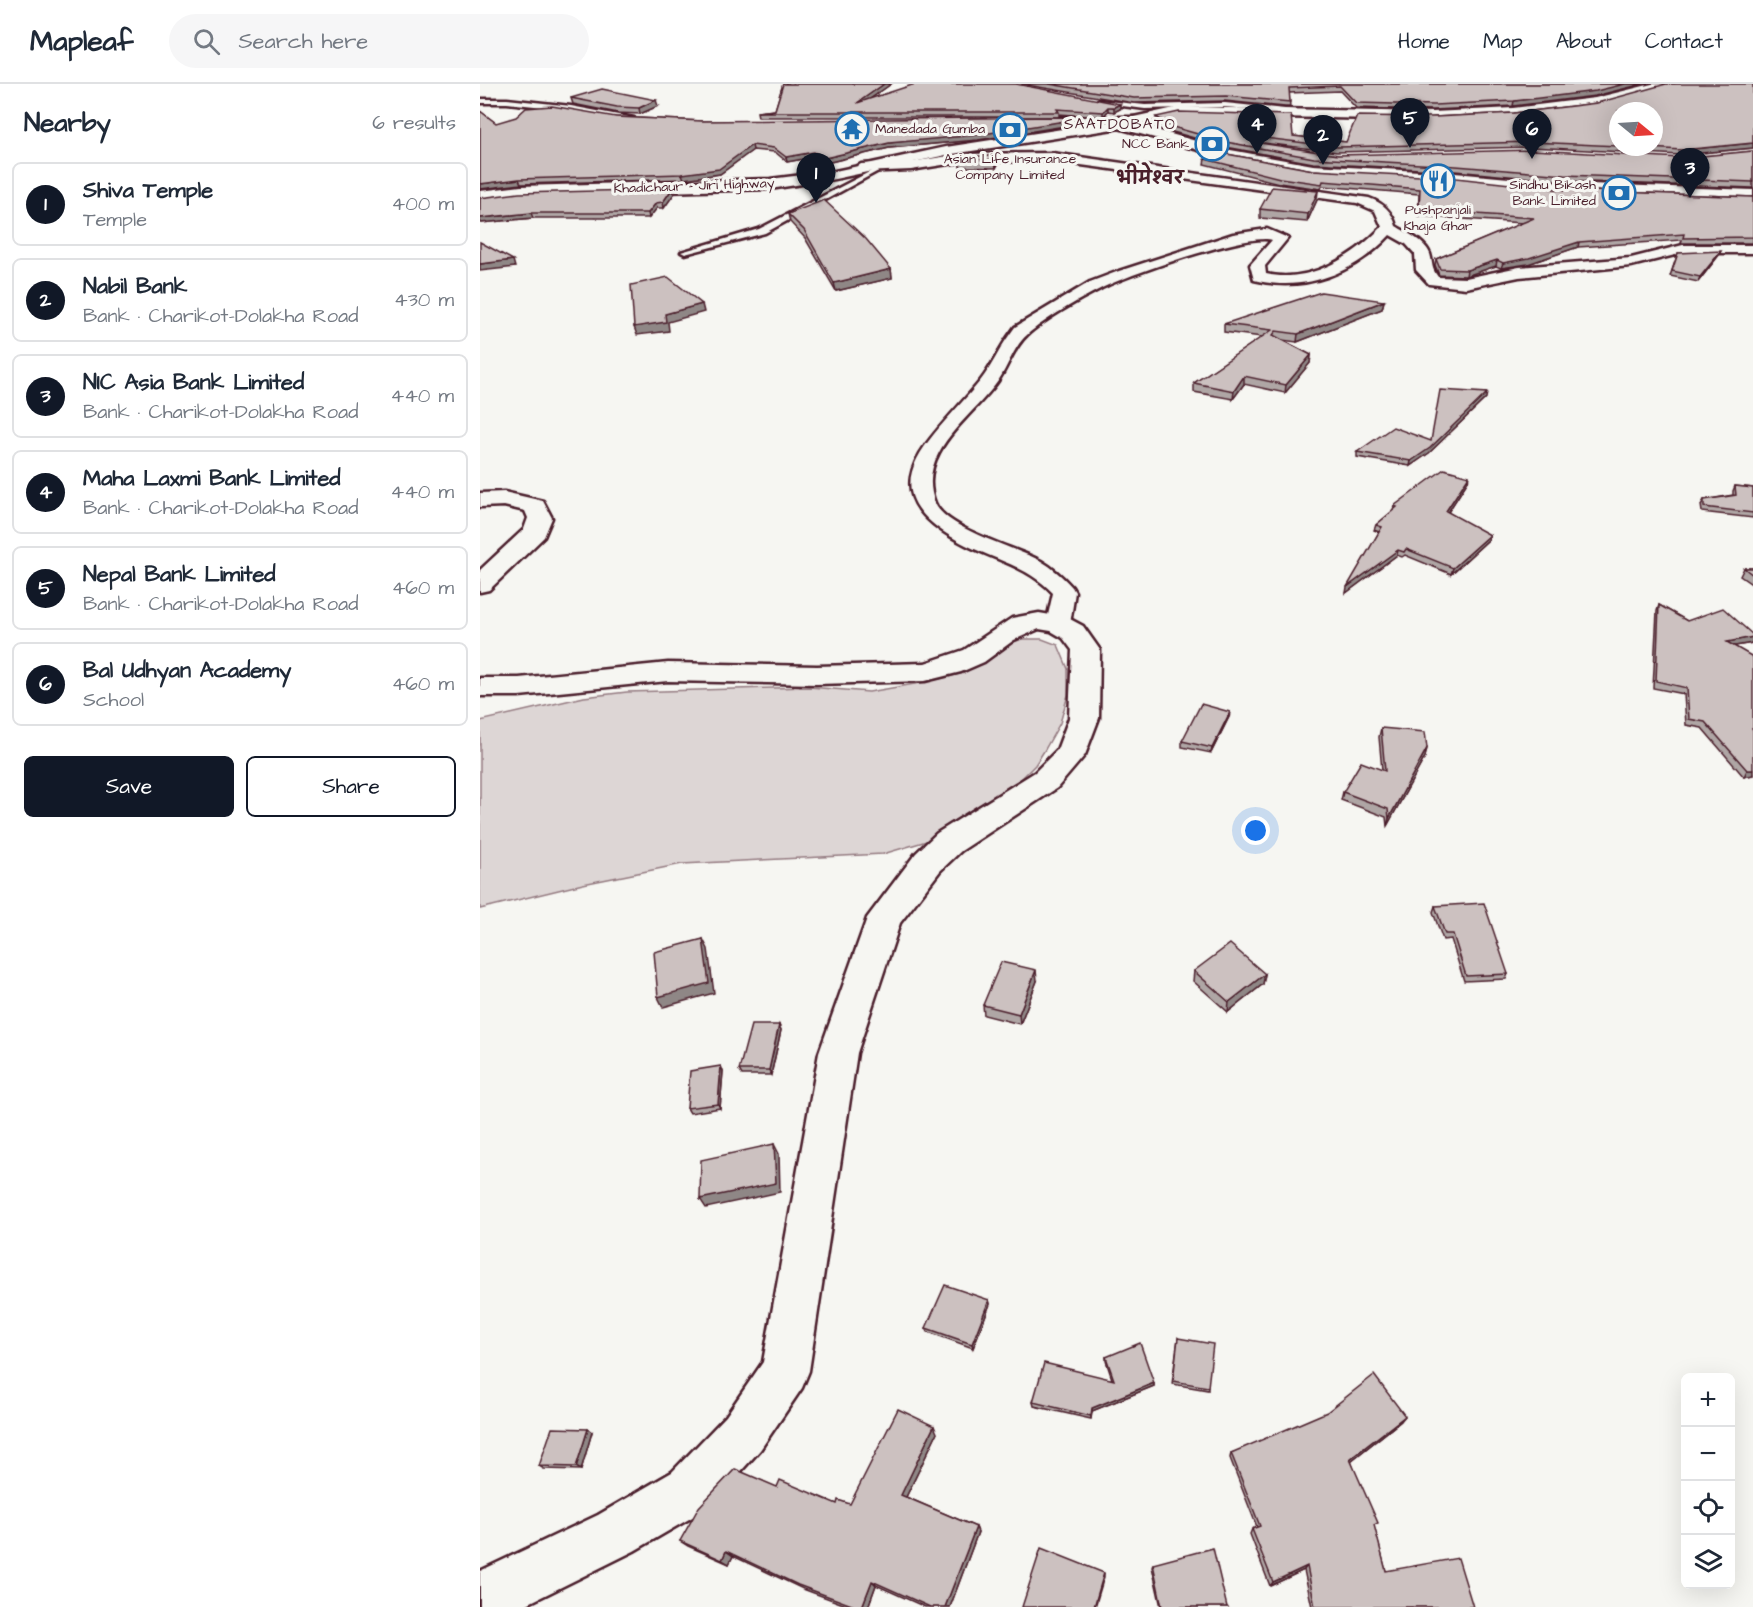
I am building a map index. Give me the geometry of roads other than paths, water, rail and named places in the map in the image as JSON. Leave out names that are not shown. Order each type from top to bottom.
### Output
[{"type":"main road","name":"Khadichaur - Jiri Highway","points":[[480,196],[521,191],[759,185],[946,151],[1120,124],[1157,114],[1201,109],[1433,116],[1513,112],[1595,102],[1667,84]]},
{"type":"main road","points":[[1120,124],[1251,159],[1314,170],[1455,177],[1563,188],[1753,195]]},
{"type":"main road","points":[[480,500],[520,501],[535,506],[540,518],[535,532],[480,584]]},
{"type":"main road","points":[[480,687],[519,687],[668,672],[817,675],[925,672],[951,666],[974,656],[1004,633],[1022,624],[1039,621],[1058,624],[1073,632],[1086,650],[1084,718],[1070,755],[1046,780],[949,842],[928,862],[884,918],[837,1053],[808,1245],[785,1371],[743,1433],[690,1490],[616,1533],[480,1599]]},
{"type":"street","points":[[861,168],[879,169],[962,158],[1052,157],[1097,161],[1187,177],[1358,199],[1375,204],[1384,211],[1389,228],[1411,241],[1422,253],[1424,270],[1434,280],[1466,283],[1520,272],[1631,262],[1683,249],[1753,249]]},
{"type":"street","points":[[1058,624],[1064,592],[1049,574],[1024,560],[979,544],[929,512],[921,492],[927,456],[988,382],[1002,362],[1011,341],[1021,331],[1095,285],[1233,238],[1267,233],[1281,238],[1267,257],[1257,265],[1259,277],[1271,282],[1307,278],[1347,262],[1372,247],[1389,228]]},
{"type":"lane","points":[[1089,99],[1134,107],[1225,105],[1320,113]]},
{"type":"lane","points":[[480,101],[539,104],[636,118]]},
{"type":"lane","points":[[1039,119],[1141,119]]},
{"type":"lane","points":[[685,252],[762,231],[879,169]]},
{"type":"place","name":"Manedada Gumba","points":[[852,129]]},
{"type":"place","name":"Asian Life Insurance Company Limited","points":[[1010,130]]},
{"type":"place","name":"NCC Bank","points":[[1212,144]]},
{"type":"place","name":"Nepal Bank Limited","points":[[1410,148]]},
{"type":"place","name":"Maha Laxmi Bank Limited","points":[[1257,154]]},
{"type":"place","name":"Bal Udhyan Academy","points":[[1532,159]]},
{"type":"place","name":"Nabil Bank","points":[[1323,165]]},
{"type":"place","name":"Pushpanjali Khaja Ghar","points":[[1438,181]]},
{"type":"place","name":"Sindhu Bikash Bank Limited","points":[[1619,193]]},
{"type":"place","name":"NIC Asia Bank Limited","points":[[1690,198]]},
{"type":"place","name":"Shiva Temple","points":[[816,203]]},
{"type":"district","name":"SAATDOBATO","points":[[1120,124]]},
{"type":"district","name":"भीमेश्वर","points":[[1150,178]]}]
